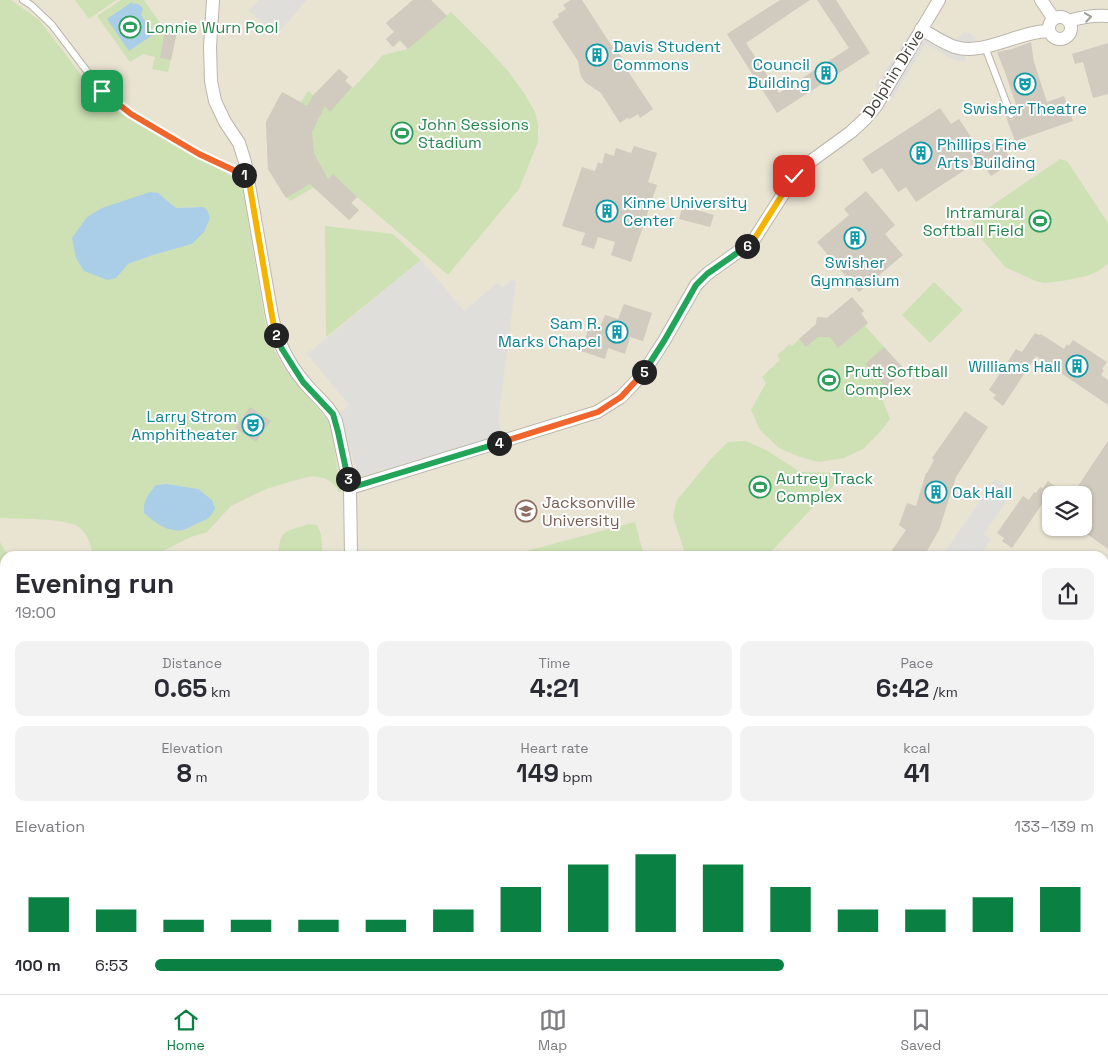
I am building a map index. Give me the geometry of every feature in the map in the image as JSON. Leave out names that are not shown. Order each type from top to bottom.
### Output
[{"type":"street","points":[[213,0],[210,47],[211,81],[215,101],[225,122],[239,143],[245,162],[277,337],[282,349],[303,382],[333,414],[350,488],[351,551]]},
{"type":"street","name":"Dolphin Drive","points":[[350,488],[598,412],[621,397],[642,374],[664,341],[696,285],[707,274],[753,241],[794,176],[807,164],[851,132],[876,106],[939,0]]},
{"type":"street","points":[[1041,0],[1054,18]]},
{"type":"street","points":[[1069,21],[1083,17],[1108,16]]},
{"type":"street","points":[[921,29],[956,47],[972,48],[1035,32],[1049,32],[1057,39],[1064,38],[1071,31],[1069,21],[1064,17],[1054,18],[1049,24],[1049,32]]},
{"type":"lane","points":[[23,0],[52,25],[102,91],[131,114],[199,154],[248,176]]},
{"type":"lane","points":[[985,46],[1010,115]]},
{"type":"shaded area","name":"Jacksonville University","points":[[0,0],[1108,0],[1108,551],[0,551]]},
{"type":"shaded area","points":[[259,0],[307,0],[277,34],[249,11]]},
{"type":"shaded area","points":[[919,20],[955,40],[965,32],[977,37],[964,52],[967,62],[952,59],[928,45],[924,46],[893,98],[875,86]]},
{"type":"shaded area","points":[[421,260],[464,311],[497,283],[503,287],[513,280],[516,282],[498,421],[503,435],[359,477],[339,414],[349,405],[307,354]]},
{"type":"shaded area","points":[[995,479],[1014,490],[984,534],[991,539],[983,551],[945,551]]},
{"type":"green space","points":[[0,0],[11,0],[39,20],[86,82],[116,111],[168,142],[241,181],[269,339],[265,340],[265,343],[270,342],[284,368],[328,420],[331,427],[341,492],[338,492],[331,482],[324,478],[312,476],[266,489],[231,506],[207,532],[191,537],[163,551],[91,551],[84,532],[77,526],[71,523],[51,520],[0,518]],"holes":[[[158,193],[176,208],[202,207],[210,218],[204,231],[192,244],[128,264]],[[167,484],[198,489],[194,525],[185,530],[156,485]]]},
{"type":"green space","points":[[75,0],[116,0],[89,19]]},
{"type":"green space","points":[[121,0],[144,0],[165,30],[177,32],[168,72],[152,69],[155,57],[143,54],[130,62],[97,16]]},
{"type":"green space","name":"John Sessions Stadium","points":[[413,0],[431,0],[446,16],[451,12],[488,49],[508,71],[526,96],[535,112],[538,125],[538,142],[519,189],[448,275],[357,197],[351,203],[359,210],[349,220],[313,188],[290,201],[286,198],[268,169],[266,122],[282,92],[301,102],[308,91],[313,95],[339,69],[348,77],[345,81],[353,88],[383,55],[408,49],[400,41],[393,47],[386,39],[394,32],[386,23]]},
{"type":"green space","name":"Intramural Softball Field","points":[[1060,159],[1067,161],[1108,223],[1108,264],[1087,276],[1044,283],[1005,267],[979,236],[972,219]]},
{"type":"green space","points":[[325,226],[393,234],[421,260],[326,337]]},
{"type":"green space","points":[[934,282],[963,310],[930,343],[902,315]]},
{"type":"green space","name":"Prutt Softball Complex","points":[[864,311],[861,314],[868,323],[865,326],[905,370],[880,393],[890,419],[863,449],[844,458],[819,462],[800,457],[779,448],[760,430],[751,410],[766,383],[762,377],[780,360],[777,355],[790,344],[792,346],[816,324],[817,317],[829,318]]},
{"type":"green space","name":"Autrey Track Complex","points":[[746,441],[766,450],[800,472],[845,473],[772,551],[684,551],[673,516],[677,500],[710,460],[728,442]]},
{"type":"green space","points":[[635,522],[643,551],[527,551]]},
{"type":"green space","points":[[308,524],[317,525],[322,540],[322,551],[279,551],[283,535],[290,530]]},
{"type":"green space","points":[[0,542],[5,551],[0,551]]},
{"type":"water","name":"Lonnie Wurn Pool","points":[[132,2],[133,4],[140,5],[143,9],[141,15],[154,34],[129,51],[107,19]]},
{"type":"water","points":[[150,192],[158,193],[176,208],[203,207],[207,210],[210,218],[204,232],[192,244],[128,264],[116,278],[107,280],[84,271],[76,258],[72,238],[87,217],[102,208]]},
{"type":"water","points":[[167,484],[198,489],[212,500],[215,508],[211,515],[204,521],[183,530],[172,530],[157,523],[144,513],[145,501],[156,485]]},
{"type":"building","points":[[413,0],[431,0],[447,16],[408,49],[400,40],[393,47],[386,39],[394,32],[386,23]]},
{"type":"building","name":"Davis Student Commons","points":[[571,0],[582,0],[613,48],[615,47],[627,65],[625,67],[653,109],[640,118],[638,114],[620,123],[601,93],[582,78],[578,61],[552,22],[559,17],[558,14],[566,9],[563,5]]},
{"type":"building","name":"Council Building","points":[[780,0],[810,0],[746,43],[779,93],[849,48],[817,0],[836,0],[870,53],[777,113],[727,34]]},
{"type":"building","points":[[165,30],[177,32],[171,60],[160,58]]},
{"type":"building","name":"Swisher Theatre","points":[[1031,42],[1034,62],[1047,102],[1064,96],[1073,121],[1015,141],[1006,117],[1012,120],[1019,113],[997,52]]},
{"type":"building","points":[[1108,43],[1108,94],[1093,98],[1083,62],[1075,64],[1072,54]]},
{"type":"building","points":[[339,69],[348,77],[345,81],[352,87],[330,112],[325,106],[312,132],[314,153],[328,179],[333,174],[357,197],[351,203],[359,210],[349,220],[310,184],[286,198],[268,169],[266,122],[282,92],[307,106],[313,96]]},
{"type":"building","name":"Phillips Fine Arts Building","points":[[940,108],[951,124],[959,119],[979,149],[990,141],[992,144],[999,140],[1013,162],[991,176],[980,160],[916,202],[906,187],[898,192],[882,168],[872,174],[862,159]]},
{"type":"building","name":"Kinne University Center","points":[[634,146],[657,153],[648,182],[657,185],[631,262],[611,255],[615,242],[598,237],[594,249],[581,245],[585,233],[562,226],[582,167],[595,171],[598,162],[602,164],[605,153],[614,156],[616,148],[631,153]]},
{"type":"building","name":"Swisher Gymnasium","points":[[866,191],[895,225],[885,234],[903,255],[859,292],[817,242],[849,215],[844,209]]},
{"type":"building","points":[[683,206],[714,215],[710,227],[679,219]]},
{"type":"building","points":[[852,297],[864,311],[861,313],[868,323],[838,348],[830,337],[818,337],[806,347],[799,339],[816,324],[817,317],[827,318]]},
{"type":"building","name":"Sam R. Marks Chapel","points":[[624,304],[652,313],[643,341],[630,337],[625,354],[608,348],[605,359],[581,351],[590,324],[600,327],[605,315],[618,319]]},
{"type":"building","name":"Williams Hall","points":[[1035,333],[1041,334],[1064,349],[1073,340],[1107,362],[1102,369],[1104,370],[1101,375],[1108,380],[1108,405],[1036,356],[1003,406],[993,398],[996,395],[989,390],[1016,349],[1022,352]]},
{"type":"building","points":[[884,347],[905,370],[886,387],[865,364]]},
{"type":"building","name":"Larry Strom Amphitheater","points":[[250,407],[271,421],[256,442],[235,428]]},
{"type":"building","name":"Oak Hall","points":[[965,411],[988,427],[956,477],[939,530],[927,551],[891,551],[906,530],[899,525],[907,503],[916,506],[926,473],[934,460],[932,458]]},
{"type":"building","points":[[1108,441],[1108,549],[1090,536],[1092,536],[1092,486],[1078,486]]},
{"type":"building","points":[[1048,481],[1055,486],[1044,486]]},
{"type":"building","points":[[1040,487],[1042,488],[1042,504],[1012,548],[1002,541],[1004,538],[997,533],[1023,496],[1029,500]]},
{"type":"place","name":"Lonnie Wurn Pool","points":[[130,27]]},
{"type":"place","name":"Davis Student Commons","points":[[597,55]]},
{"type":"place","name":"Council Building","points":[[826,73]]},
{"type":"place","name":"Swisher Theatre","points":[[1025,84]]},
{"type":"place","name":"John Sessions Stadium","points":[[402,133]]},
{"type":"place","name":"Phillips Fine Arts Building","points":[[921,153]]},
{"type":"place","name":"Kinne University Center","points":[[607,211]]},
{"type":"place","name":"Intramural Softball Field","points":[[1040,221]]},
{"type":"place","name":"Swisher Gymnasium","points":[[855,238]]},
{"type":"place","name":"Sam R. Marks Chapel","points":[[617,332]]},
{"type":"place","name":"Williams Hall","points":[[1077,366]]},
{"type":"place","name":"Prutt Softball Complex","points":[[829,380]]},
{"type":"place","name":"Larry Strom Amphitheater","points":[[253,425]]},
{"type":"place","name":"Autrey Track Complex","points":[[760,487]]},
{"type":"place","name":"Oak Hall","points":[[936,492]]},
{"type":"place","name":"Jacksonville University","points":[[526,511]]},
{"type":"route","points":[[102,91],[131,114],[199,154],[248,176],[277,337],[282,349],[303,382],[333,414],[350,488],[598,412],[621,397],[642,374],[664,341],[696,285],[707,274],[753,241],[794,176]]}]
